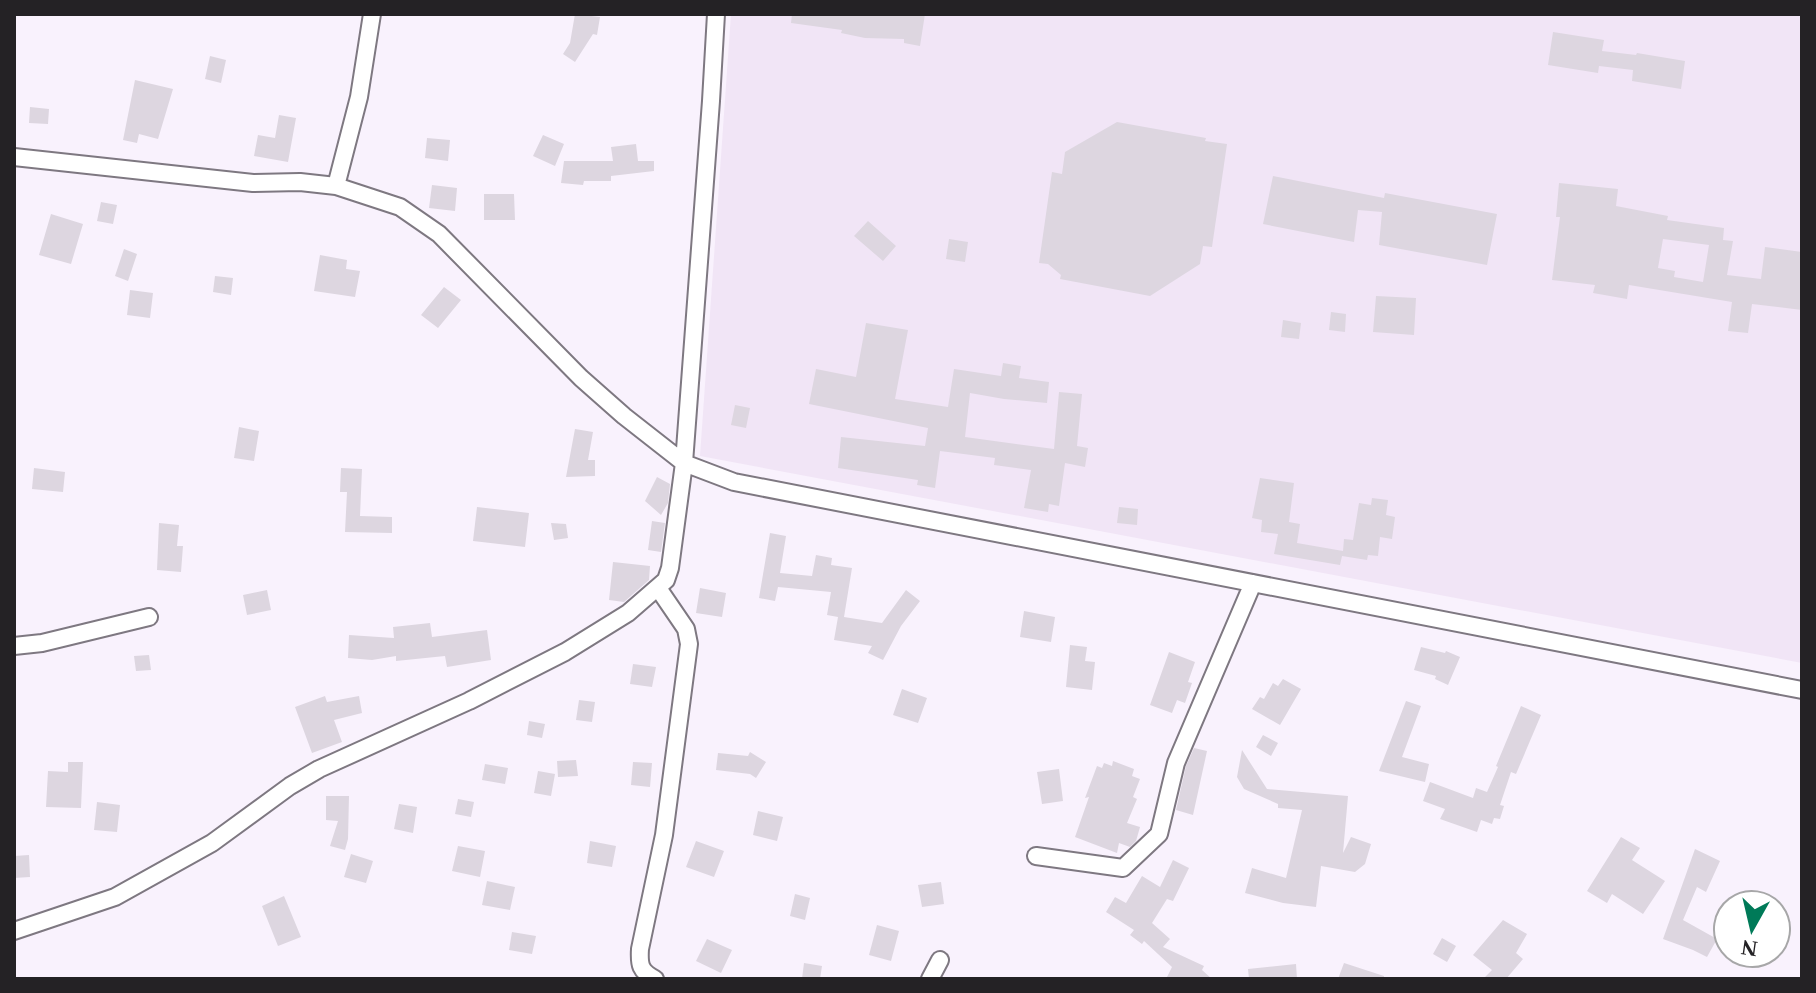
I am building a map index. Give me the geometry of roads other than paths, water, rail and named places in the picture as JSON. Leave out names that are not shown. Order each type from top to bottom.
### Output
[{"type":"street","points":[[336,186],[359,97],[372,14]]},
{"type":"street","points":[[14,931],[115,897],[212,843],[290,786],[319,769],[469,701],[565,652],[628,613],[666,580],[684,463],[716,14]]},
{"type":"street","points":[[14,157],[253,183],[300,182],[336,186],[400,207],[439,234],[581,378],[624,416],[684,463],[734,482],[1802,690]]},
{"type":"street","points":[[1036,856],[1123,868],[1159,834],[1176,763],[1253,583]]},
{"type":"street","points":[[655,979],[641,969],[640,949],[664,835],[689,644],[686,629],[658,588]]},
{"type":"street","points":[[14,646],[42,643],[149,617]]},
{"type":"street","points":[[930,979],[940,960]]}]
